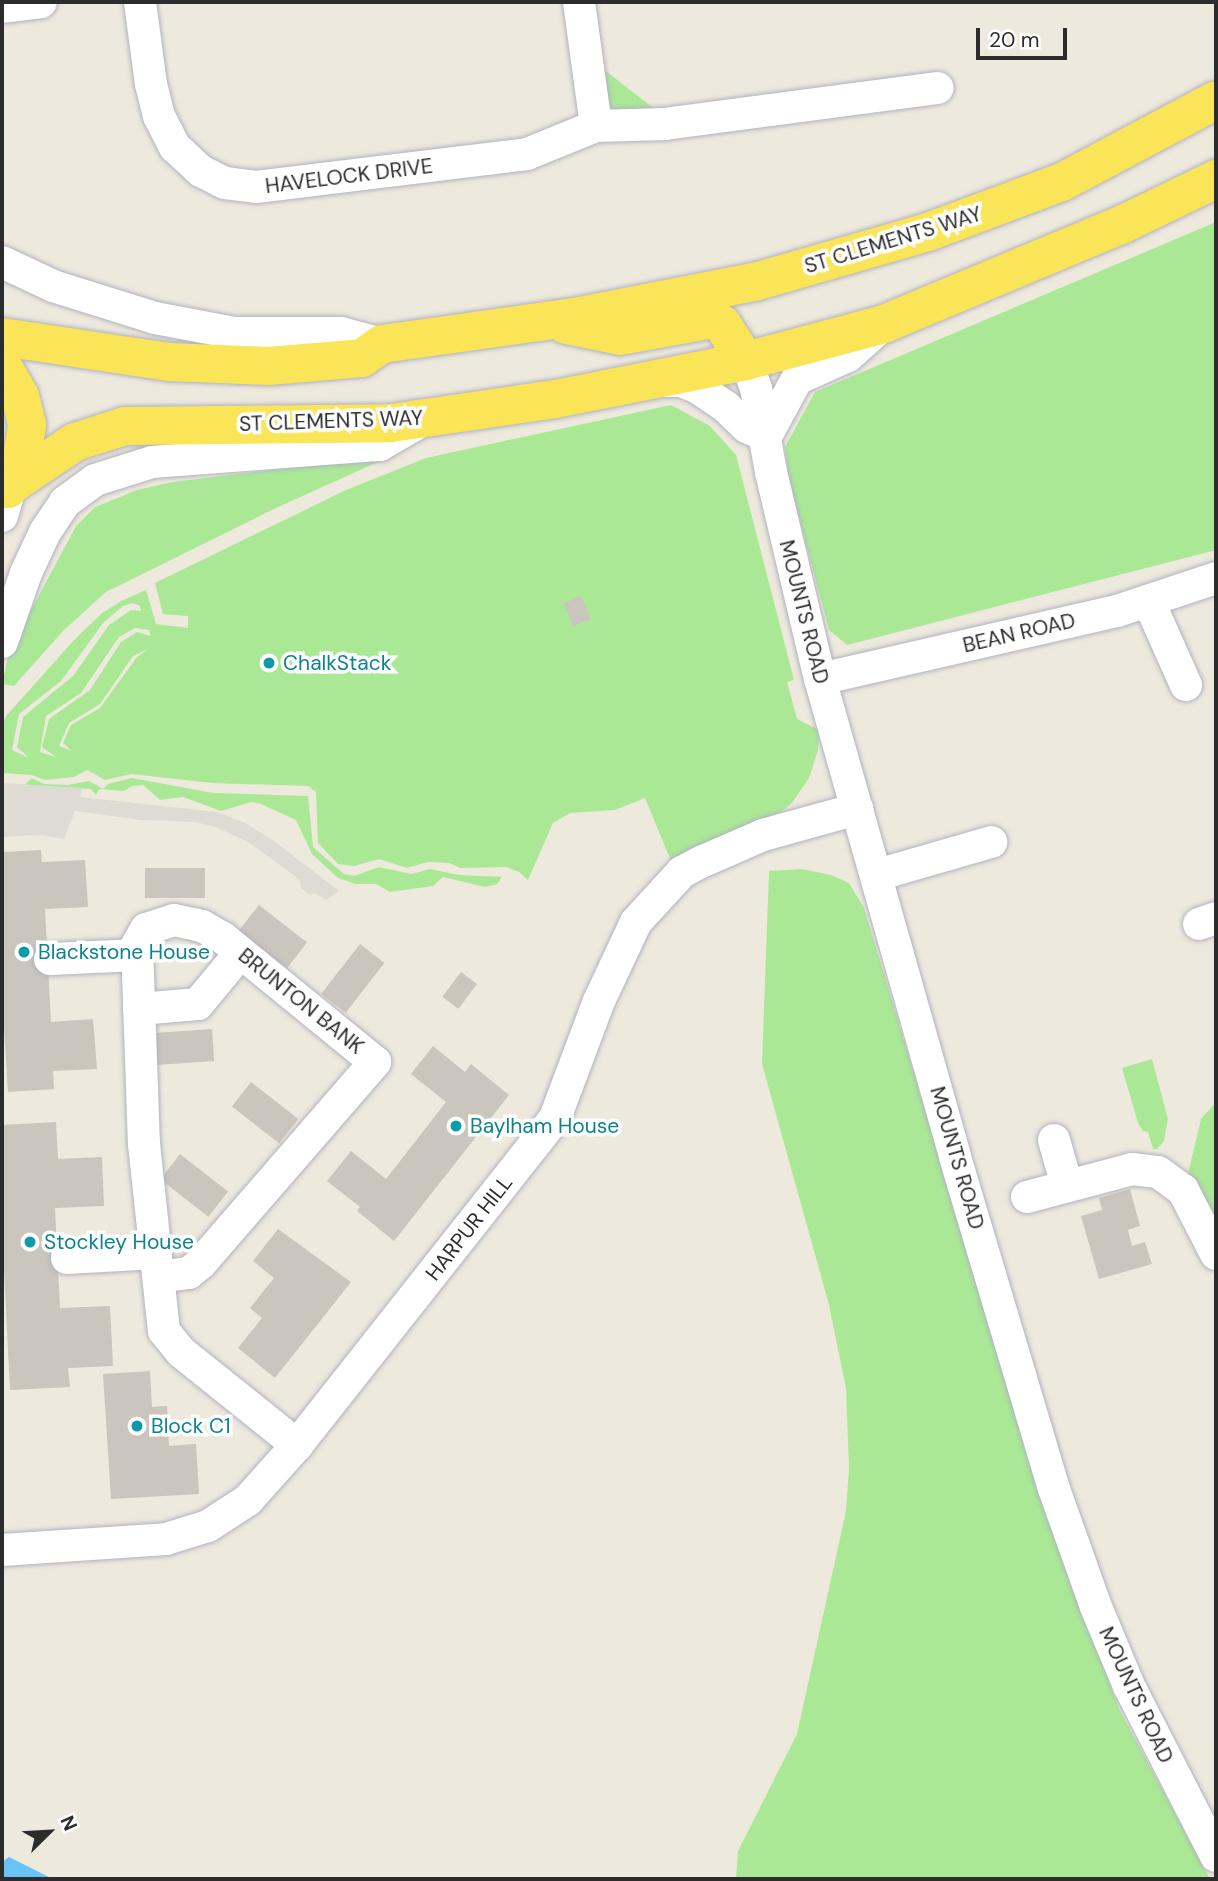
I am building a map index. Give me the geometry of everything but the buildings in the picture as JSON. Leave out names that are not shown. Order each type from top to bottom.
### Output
[{"type":"main road","name":"ST CLEMENTS WAY","points":[[2,337],[122,357],[228,366],[362,358],[382,344],[550,321],[758,281],[928,232],[1062,182],[1216,100]]},
{"type":"main road","name":"ST CLEMENTS WAY","points":[[5,499],[75,443],[125,426],[391,423],[556,399],[746,361],[884,324],[1121,225],[1216,179]]},
{"type":"main road","name":"ST CLEMENTS WAY","points":[[550,321],[620,336],[715,319],[722,324],[746,361]]},
{"type":"main road","points":[[2,365],[20,396],[27,425],[22,457],[5,499]]},
{"type":"street","points":[[2,7],[41,2]]},
{"type":"street","name":"HAVELOCK DRIVE","points":[[140,2],[151,84],[159,116],[175,147],[201,171],[225,183],[256,187],[284,185],[527,154],[596,126]]},
{"type":"street","points":[[579,2],[596,126],[664,124],[938,88]]},
{"type":"street","points":[[2,262],[53,286],[155,318],[257,335],[341,333],[382,344]]},
{"type":"street","points":[[650,380],[689,383],[726,407],[747,427],[766,436],[797,379],[848,356],[884,324]]},
{"type":"street","name":"MOUNTS ROAD","points":[[746,361],[756,388],[771,472],[820,679],[956,1157],[1061,1510],[1096,1608],[1129,1686],[1216,1856]]},
{"type":"street","points":[[2,642],[29,565],[45,532],[65,502],[95,480],[152,462],[380,445],[427,417]]},
{"type":"street","name":"BEAN ROAD","points":[[820,679],[1149,602],[1216,578]]},
{"type":"street","points":[[1149,602],[1186,685]]},
{"type":"street","name":"HARPUR HILL","points":[[2,1549],[162,1539],[191,1532],[224,1517],[248,1500],[297,1445],[555,1118],[598,1001],[636,922],[682,872],[701,862],[763,835],[857,808]]},
{"type":"street","points":[[877,874],[991,842]]},
{"type":"street","name":"BRUNTON BANK","points":[[158,1265],[185,1274],[196,1268],[375,1062],[241,952],[202,926],[174,920],[157,923],[142,932],[137,955],[144,1144],[164,1331],[171,1343],[297,1445]]},
{"type":"street","points":[[139,1009],[198,1004],[241,952]]},
{"type":"street","points":[[50,959],[137,955]]},
{"type":"street","points":[[1054,1140],[1067,1186]]},
{"type":"street","points":[[1027,1196],[1132,1169],[1150,1170],[1166,1175],[1183,1190],[1216,1255]]},
{"type":"street","points":[[67,1258],[158,1265]]},
{"type":"green space","points":[[598,66],[661,114],[613,109],[607,103]]},
{"type":"green space","points":[[1216,222],[1216,550],[847,645],[829,630],[789,480],[785,447],[815,392]]},
{"type":"green space","points":[[671,405],[710,426],[736,455],[794,680],[787,682],[797,719],[819,730],[818,750],[809,778],[792,803],[782,811],[671,861],[645,798],[615,810],[570,813],[553,823],[528,880],[519,872],[506,867],[461,868],[449,863],[428,862],[407,868],[379,859],[354,866],[338,864],[318,843],[316,792],[308,786],[212,783],[131,774],[105,780],[87,770],[74,777],[44,780],[32,775],[2,773],[2,724],[7,715],[101,614],[146,590],[156,624],[188,628],[188,616],[163,614],[155,583],[346,490],[426,458]],"holes":[[[132,603],[140,606],[141,611],[131,610],[109,625],[73,676],[23,717],[17,747],[29,758],[12,750],[19,714],[61,681],[103,623],[123,606]],[[135,628],[149,630],[151,636],[137,632],[121,642],[90,690],[49,719],[42,747],[56,757],[40,752],[46,716],[81,693],[119,637]],[[148,649],[137,657],[100,708],[71,725],[63,743],[72,751],[59,746],[69,723],[100,704],[133,656]]]},
{"type":"green space","points":[[391,456],[276,508],[106,592],[63,631],[14,686],[2,684],[8,657],[22,627],[76,526],[95,507],[137,490],[172,482]]},
{"type":"green space","points":[[32,778],[44,784],[68,785],[89,781],[103,789],[108,784],[132,778],[213,793],[308,796],[313,847],[344,874],[354,876],[379,867],[411,874],[430,869],[459,875],[502,877],[497,884],[485,887],[443,877],[433,886],[390,892],[376,884],[356,884],[338,878],[312,854],[296,820],[261,804],[251,802],[221,811],[183,797],[160,800],[143,785],[132,786],[124,791],[99,789],[96,795],[91,789],[24,785]]},
{"type":"green space","points":[[802,869],[831,875],[849,883],[864,908],[1052,1530],[1119,1709],[1210,1879],[736,1879],[738,1851],[797,1734],[846,1511],[849,1468],[846,1388],[828,1301],[762,1064],[769,871]]},
{"type":"green space","points":[[1152,1059],[1168,1119],[1164,1141],[1157,1149],[1153,1149],[1148,1132],[1143,1131],[1138,1123],[1122,1068]]},
{"type":"green space","points":[[1216,1102],[1216,1223],[1188,1174],[1201,1119]]},
{"type":"shaded area","points":[[2,783],[82,788],[80,797],[217,812],[245,823],[274,841],[339,891],[326,900],[315,893],[310,895],[301,888],[300,880],[250,843],[216,827],[195,822],[141,820],[75,811],[64,839],[39,835],[2,837]]},
{"type":"water","points":[[9,1857],[53,1879],[2,1879],[2,1862]]},
{"type":"place","name":"ChalkStack","points":[[269,663]]},
{"type":"place","name":"Blackstone House","points":[[24,952]]},
{"type":"place","name":"Baylham House","points":[[456,1126]]},
{"type":"place","name":"Stockley House","points":[[30,1242]]},
{"type":"place","name":"Block C1","points":[[137,1426]]}]
